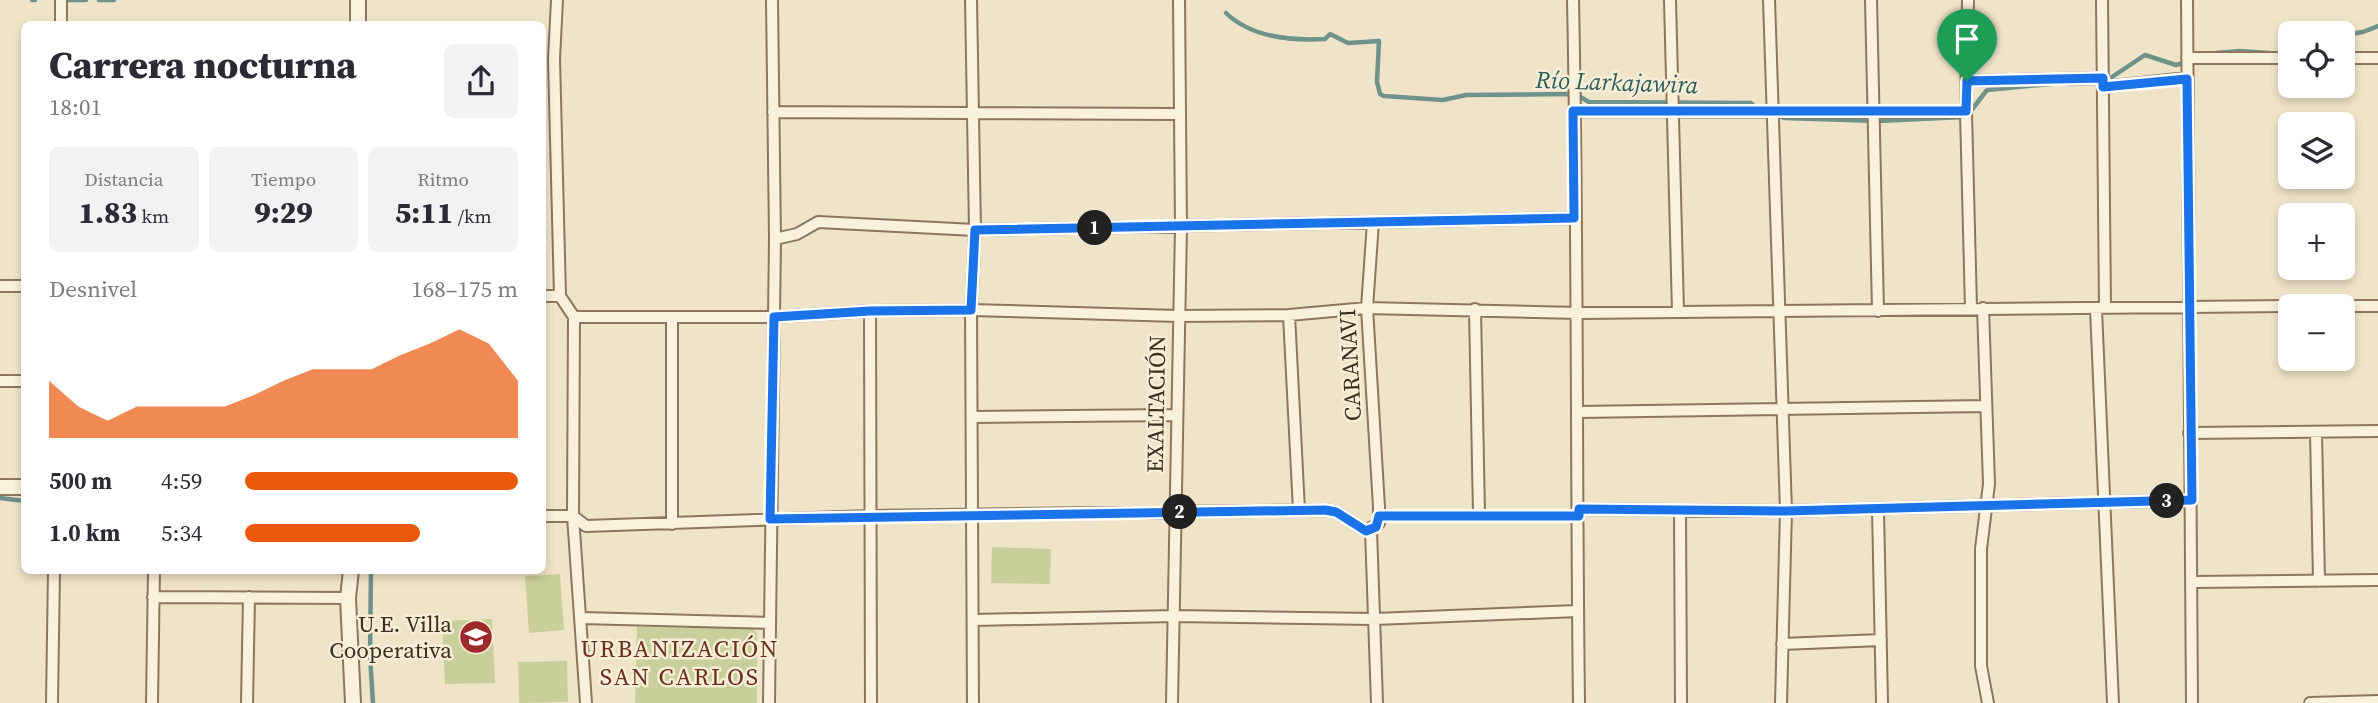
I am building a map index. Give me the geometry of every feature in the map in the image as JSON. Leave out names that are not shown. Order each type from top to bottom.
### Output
[{"type":"street","points":[[61,0],[61,21]]},
{"type":"street","points":[[358,0],[358,21]]},
{"type":"street","points":[[557,0],[548,60],[556,155],[560,296],[574,317],[573,516],[586,703]]},
{"type":"street","points":[[769,703],[775,239],[772,0]]},
{"type":"street","points":[[971,0],[975,230],[971,310],[973,703]]},
{"type":"street","name":"EXALTACIÓN","points":[[1172,703],[1175,415],[1181,227],[1178,0]]},
{"type":"street","points":[[1573,0],[1574,218],[1579,313],[1580,703]]},
{"type":"street","points":[[1670,0],[1678,312]]},
{"type":"street","points":[[1769,0],[1786,511],[1781,703]]},
{"type":"street","points":[[1871,0],[1878,311]]},
{"type":"street","points":[[1968,0],[1966,111],[1971,308]]},
{"type":"street","points":[[2102,0],[2101,309],[2113,703]]},
{"type":"street","points":[[2187,0],[2189,433],[2194,582],[2192,703]]},
{"type":"street","points":[[2187,58],[2278,58]]},
{"type":"street","points":[[2355,58],[2378,58]]},
{"type":"street","points":[[1967,81],[2103,83],[2187,79]]},
{"type":"street","points":[[1573,111],[1966,111]]},
{"type":"street","points":[[773,112],[1179,114]]},
{"type":"street","points":[[546,155],[556,155]]},
{"type":"street","points":[[775,239],[797,233],[818,222],[975,230],[1574,218]]},
{"type":"street","name":"CARANAVI","points":[[1373,222],[1367,308],[1379,511]]},
{"type":"street","points":[[0,286],[21,286]]},
{"type":"street","points":[[546,296],[560,296]]},
{"type":"street","points":[[574,317],[672,319],[971,310],[1178,316],[1289,315],[1367,308],[1579,313],[2278,306]]},
{"type":"street","points":[[2355,306],[2378,306]]},
{"type":"street","points":[[1983,308],[1987,506],[1981,549],[1981,679],[1988,703]]},
{"type":"street","points":[[1475,309],[1479,514]]},
{"type":"street","points":[[870,311],[871,703]]},
{"type":"street","points":[[1289,315],[1299,510]]},
{"type":"street","points":[[671,524],[672,319]]},
{"type":"street","points":[[0,380],[21,381]]},
{"type":"street","points":[[1579,412],[1986,406]]},
{"type":"street","points":[[973,417],[1175,415]]},
{"type":"street","points":[[2189,433],[2378,431]]},
{"type":"street","points":[[2316,432],[2319,581]]},
{"type":"street","points":[[0,487],[21,487]]},
{"type":"street","points":[[1371,530],[1379,523],[1379,511],[1479,514],[1786,511],[2105,505],[2192,500]]},
{"type":"street","points":[[1878,509],[1882,703]]},
{"type":"street","points":[[546,516],[573,516],[586,526],[869,516],[1299,510],[1336,512],[1361,528],[1371,530]]},
{"type":"street","points":[[1680,510],[1681,703]]},
{"type":"street","points":[[1371,530],[1377,703]]},
{"type":"street","points":[[52,703],[54,574]]},
{"type":"street","points":[[152,703],[154,574]]},
{"type":"street","points":[[351,574],[348,598],[353,703]]},
{"type":"street","points":[[2194,582],[2378,580]]},
{"type":"street","points":[[153,597],[348,598]]},
{"type":"street","points":[[247,703],[249,597]]},
{"type":"street","points":[[973,620],[1175,616],[1375,619],[1578,611]]},
{"type":"street","points":[[581,618],[769,623]]},
{"type":"street","points":[[1782,643],[1881,640]]},
{"type":"street","points":[[2310,703],[2378,701]]},
{"type":"green space","points":[[992,547],[1051,549],[1050,584],[991,583]]},
{"type":"green space","points":[[560,574],[564,630],[529,633],[525,576]]},
{"type":"green space","points":[[492,619],[495,683],[445,684],[442,621]]},
{"type":"green space","points":[[637,627],[753,628],[757,633],[757,703],[635,703]]},
{"type":"green space","points":[[567,661],[568,702],[519,703],[518,662]]},
{"type":"waterway","name":"Río Larkajawira","points":[[63,0],[86,0]]},
{"type":"waterway","name":"Río Larkajawira","points":[[99,0],[114,0]]},
{"type":"waterway","name":"Río Larkajawira","points":[[1226,13],[1248,28],[1272,36],[1325,39],[1330,34],[1348,43],[1379,41],[1377,82],[1380,94],[1384,96],[1443,100],[1466,95],[1575,94],[1589,102],[1751,103],[1757,109]]},
{"type":"waterway","name":"Río Larkajawira","points":[[2355,33],[2378,26]]},
{"type":"waterway","name":"Río Larkajawira","points":[[2205,54],[2240,51],[2269,53]]},
{"type":"waterway","name":"Río Larkajawira","points":[[2112,77],[2145,55],[2176,65],[2187,62]]},
{"type":"waterway","name":"Río Larkajawira","points":[[2070,84],[2093,83]]},
{"type":"waterway","name":"Río Larkajawira","points":[[1970,112],[1987,90],[2051,84]]},
{"type":"waterway","name":"Río Larkajawira","points":[[1778,115],[1784,118],[1878,121],[1964,117]]},
{"type":"waterway","points":[[0,498],[21,501]]},
{"type":"waterway","points":[[371,574],[370,656],[373,703]]},
{"type":"place","name":"U.E. Villa Cooperativa","points":[[476,637]]},
{"type":"district","name":"URBANIZACIÓN SAN CARLOS","points":[[680,662]]},
{"type":"route","points":[[2103,78],[2103,87],[2187,79],[2189,433],[2192,500],[2105,505],[1786,511],[1579,509],[1579,516],[1379,516],[1376,527],[1366,531],[1336,512],[1325,510],[770,519],[774,317],[870,311],[971,310],[975,230],[1574,218],[1573,111],[1966,111],[1967,81],[2103,78]]}]
